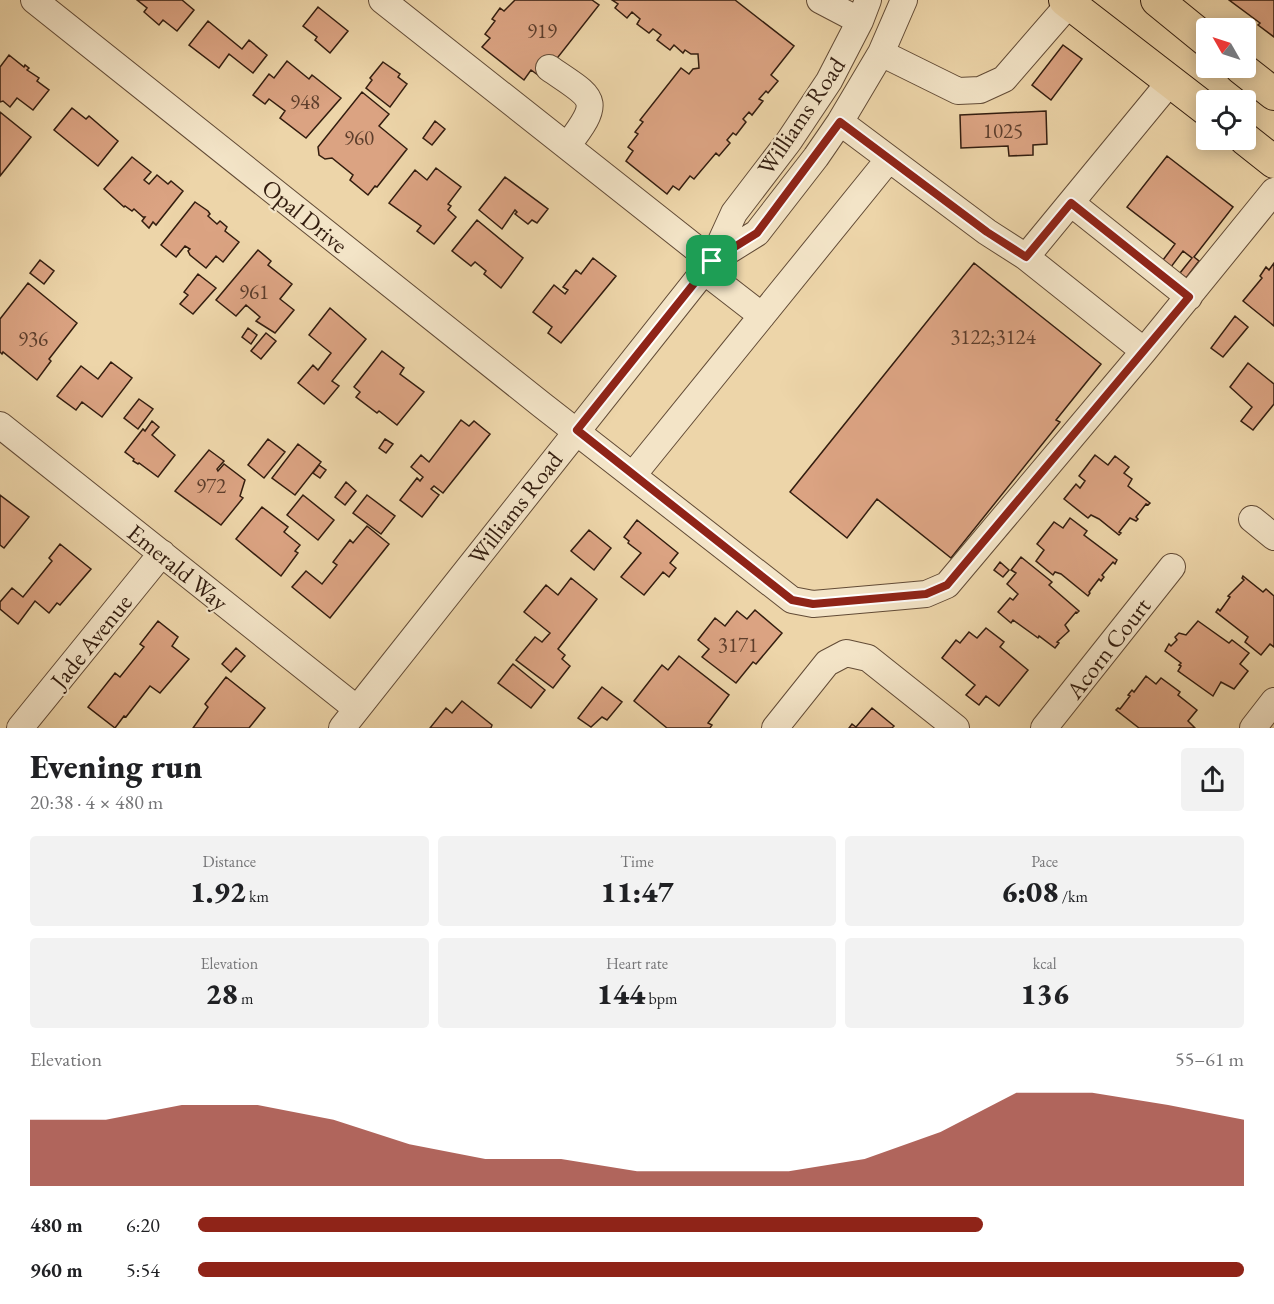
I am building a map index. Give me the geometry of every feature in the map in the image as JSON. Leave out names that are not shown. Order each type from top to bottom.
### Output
[{"type":"main road","points":[[1156,0],[1196,32]]},
{"type":"main road","points":[[1067,2],[1196,102]]},
{"type":"main road","points":[[1253,78],[1274,94]]},
{"type":"main road","points":[[1256,148],[1274,162]]},
{"type":"street","name":"Opal Drive","points":[[34,0],[521,389],[577,430],[792,600],[813,604],[926,594],[947,585],[1189,297],[1274,191]]},
{"type":"street","points":[[382,0],[567,146],[708,266],[762,316]]},
{"type":"street","points":[[820,0],[864,10]]},
{"type":"street","name":"Williams Road","points":[[708,266],[757,233],[840,122],[881,53],[904,0]]},
{"type":"street","points":[[881,53],[958,91],[980,90],[1004,79],[1067,2]]},
{"type":"street","name":"Williams Road","points":[[349,719],[708,266],[734,213],[789,141],[830,81],[864,10]]},
{"type":"street","points":[[549,68],[583,91],[590,100],[586,119],[567,146]]},
{"type":"street","points":[[1026,257],[1170,82]]},
{"type":"street","points":[[840,122],[987,232],[1026,257],[1144,351]]},
{"type":"street","points":[[633,475],[889,159]]},
{"type":"street","points":[[1071,203],[1189,297]]},
{"type":"street","name":"Emerald Way","points":[[0,425],[162,553],[349,719]]},
{"type":"street","points":[[1252,519],[1274,537]]},
{"type":"street","name":"Jade Avenue","points":[[20,728],[162,553]]},
{"type":"street","name":"Acorn Court","points":[[1044,728],[1172,567]]},
{"type":"street","points":[[775,728],[827,663],[846,653],[868,658],[956,728]]},
{"type":"street","points":[[1253,728],[1274,701]]},
{"type":"building","points":[[137,0],[182,0],[194,10],[177,31],[163,20],[159,25],[144,12],[147,8]]},
{"type":"building","points":[[515,0],[592,0],[599,5],[551,66],[547,63],[538,75],[531,70],[524,80],[482,47],[490,38],[485,34],[495,21],[492,19],[500,8],[504,11]]},
{"type":"building","points":[[612,0],[735,0],[794,46],[771,75],[778,81],[768,93],[766,91],[759,99],[763,101],[752,115],[749,112],[743,119],[746,122],[736,135],[733,133],[727,140],[730,143],[719,156],[716,153],[694,179],[690,176],[679,190],[673,186],[667,194],[626,161],[633,151],[628,147],[638,134],[635,132],[643,122],[640,120],[681,68],[689,74],[693,69],[699,68],[698,54],[691,54],[685,50],[683,53],[674,45],[670,50],[657,40],[661,35],[653,29],[649,33],[637,24],[640,19],[632,12],[627,18],[615,8],[618,4]]},
{"type":"building","points":[[1229,0],[1274,0],[1274,37],[1258,25],[1260,23]]},
{"type":"building","points":[[318,7],[348,31],[330,53],[315,40],[317,37],[303,26]]},
{"type":"building","points":[[208,21],[242,49],[249,40],[267,55],[253,73],[229,54],[219,68],[189,45]]},
{"type":"building","points":[[1063,45],[1082,59],[1051,100],[1032,85]]},
{"type":"building","points":[[9,55],[24,67],[25,65],[29,68],[27,70],[39,78],[37,81],[49,90],[33,110],[17,98],[10,107],[3,101],[0,102],[0,67]]},
{"type":"building","points":[[287,61],[309,79],[312,75],[341,98],[306,138],[280,118],[285,111],[269,99],[265,104],[253,95],[269,74],[274,78]]},
{"type":"building","points":[[383,62],[400,74],[398,77],[407,84],[390,107],[366,88],[372,80],[370,78]]},
{"type":"building","points":[[362,92],[389,114],[379,126],[407,149],[368,195],[350,180],[353,175],[332,158],[325,159],[319,155],[318,147]]},
{"type":"building","points":[[72,108],[86,119],[89,116],[118,141],[98,166],[54,130]]},
{"type":"building","points":[[1046,111],[1047,144],[1033,145],[1033,155],[1009,156],[1008,146],[961,148],[960,115]]},
{"type":"building","points":[[0,112],[31,137],[0,176]]},
{"type":"building","points":[[435,121],[445,129],[432,145],[423,138]]},
{"type":"building","points":[[1167,156],[1233,207],[1194,257],[1199,261],[1186,278],[1180,273],[1192,258],[1183,251],[1171,267],[1163,260],[1175,244],[1127,207]]},
{"type":"building","points":[[132,157],[151,172],[144,180],[149,184],[157,175],[168,184],[171,181],[183,191],[156,225],[153,222],[149,228],[142,221],[145,217],[134,209],[132,211],[124,207],[104,189]]},
{"type":"building","points":[[436,168],[461,187],[448,204],[451,206],[448,210],[456,217],[434,244],[417,231],[421,226],[389,203],[415,170],[427,180]]},
{"type":"building","points":[[505,177],[548,209],[537,223],[532,220],[528,224],[515,214],[517,212],[515,210],[502,229],[479,210]]},
{"type":"building","points":[[195,202],[208,211],[210,214],[208,216],[217,224],[220,221],[227,227],[225,231],[239,242],[223,262],[216,256],[206,268],[190,255],[188,251],[190,249],[185,246],[176,257],[161,245]]},
{"type":"building","points":[[477,220],[523,258],[501,288],[484,274],[486,271],[475,262],[471,266],[452,251]]},
{"type":"building","points":[[258,250],[271,261],[268,265],[292,284],[280,299],[294,310],[275,333],[256,321],[260,317],[246,305],[236,316],[216,300]]},
{"type":"building","points":[[593,258],[616,276],[561,343],[548,333],[552,327],[533,312],[554,285],[565,294],[568,290],[563,287],[576,270],[581,274]]},
{"type":"building","points":[[40,260],[54,271],[44,284],[30,273]]},
{"type":"building","points":[[974,263],[1101,364],[1056,420],[1060,422],[951,558],[877,499],[847,538],[790,492]]},
{"type":"building","points":[[1274,263],[1274,326],[1243,301],[1262,278],[1260,276],[1266,267],[1269,270]]},
{"type":"building","points":[[198,274],[216,288],[193,314],[180,304],[188,295],[184,292]]},
{"type":"building","points":[[28,283],[77,323],[49,359],[51,361],[37,380],[3,352],[2,354],[0,352],[0,319]]},
{"type":"building","points":[[330,308],[366,339],[332,381],[339,386],[324,404],[298,383],[313,365],[318,370],[331,353],[309,335]]},
{"type":"building","points":[[1235,316],[1248,327],[1223,357],[1211,348]]},
{"type":"building","points":[[248,328],[257,335],[251,344],[242,337]]},
{"type":"building","points":[[266,333],[276,341],[261,359],[251,351]]},
{"type":"building","points":[[382,351],[404,368],[400,374],[424,392],[397,425],[356,397],[360,392],[354,387]]},
{"type":"building","points":[[111,362],[132,378],[102,417],[82,402],[76,410],[57,396],[81,366],[98,379]]},
{"type":"building","points":[[1248,363],[1274,384],[1274,404],[1253,430],[1241,421],[1252,407],[1230,387]]},
{"type":"building","points":[[139,399],[153,409],[138,429],[124,418]]},
{"type":"building","points":[[461,420],[469,426],[474,421],[490,434],[443,493],[434,486],[431,489],[439,495],[422,517],[400,500],[417,478],[420,481],[423,477],[411,467],[421,455],[429,462]]},
{"type":"building","points":[[152,421],[159,427],[152,435],[175,455],[158,477],[133,461],[134,459],[125,452]]},
{"type":"building","points":[[268,439],[285,452],[264,478],[248,465]]},
{"type":"building","points":[[385,439],[393,444],[386,453],[379,448]]},
{"type":"building","points":[[298,444],[321,462],[295,495],[272,478]]},
{"type":"building","points":[[209,450],[224,461],[217,469],[218,471],[224,464],[245,480],[240,496],[243,498],[221,525],[175,491]]},
{"type":"building","points":[[1095,455],[1108,465],[1115,456],[1129,467],[1124,473],[1132,479],[1128,486],[1150,503],[1146,504],[1136,517],[1138,519],[1136,521],[1130,518],[1119,535],[1099,519],[1091,515],[1088,518],[1064,499],[1076,484],[1080,488],[1085,481],[1079,476]]},
{"type":"building","points":[[319,465],[326,470],[320,478],[313,473]]},
{"type":"building","points":[[346,482],[356,491],[345,505],[335,497]]},
{"type":"building","points":[[0,495],[29,517],[4,548],[0,545]]},
{"type":"building","points":[[303,495],[334,520],[318,540],[287,515]]},
{"type":"building","points":[[367,495],[395,516],[381,534],[353,513]]},
{"type":"building","points":[[262,507],[288,527],[284,532],[300,545],[295,551],[298,553],[281,576],[236,539]]},
{"type":"building","points":[[1070,518],[1087,531],[1084,535],[1117,560],[1102,575],[1104,577],[1101,581],[1099,579],[1088,596],[1061,574],[1055,572],[1053,575],[1036,561],[1044,550],[1037,544],[1054,522],[1063,528]]},
{"type":"building","points":[[637,520],[678,553],[670,563],[676,568],[669,577],[663,572],[644,595],[621,577],[641,553],[624,537]]},
{"type":"building","points":[[367,526],[389,544],[330,618],[292,587],[306,571],[322,584],[337,565],[333,562],[350,540],[353,543]]},
{"type":"building","points":[[589,530],[611,548],[594,570],[571,551]]},
{"type":"building","points":[[60,544],[91,569],[60,605],[57,603],[49,613],[35,601],[18,624],[0,609],[0,602],[12,588],[23,597],[52,561],[49,558]]},
{"type":"building","points":[[1021,557],[1052,582],[1049,585],[1079,611],[1065,625],[1069,631],[1057,642],[1059,643],[1055,648],[1013,620],[1011,623],[998,612],[1010,598],[1013,600],[1018,594],[1007,584],[1016,573],[1011,570]]},
{"type":"building","points":[[1000,562],[1009,570],[1003,577],[994,570]]},
{"type":"building","points":[[1243,576],[1263,592],[1266,589],[1274,596],[1274,647],[1270,644],[1261,655],[1245,642],[1248,637],[1216,612],[1218,609],[1220,611],[1230,597],[1228,596],[1244,580]]},
{"type":"building","points":[[571,578],[597,599],[558,649],[565,655],[562,659],[570,666],[553,688],[516,660],[535,637],[542,642],[550,633],[524,612],[546,585],[558,595]]},
{"type":"building","points":[[755,610],[782,633],[756,664],[753,662],[736,683],[702,657],[709,649],[698,640],[715,618],[725,626],[737,611],[747,619]]},
{"type":"building","points":[[158,621],[178,637],[172,646],[189,659],[160,693],[150,686],[115,728],[88,707],[115,673],[120,677],[144,647],[140,644]]},
{"type":"building","points":[[1198,621],[1229,643],[1232,640],[1249,653],[1240,664],[1248,671],[1234,689],[1221,682],[1213,696],[1178,671],[1181,663],[1165,651],[1169,644],[1171,646],[1177,640],[1175,637],[1179,633],[1186,635]]},
{"type":"building","points":[[986,628],[1004,642],[1000,647],[1028,670],[999,706],[986,696],[979,705],[966,695],[975,685],[942,658],[956,640],[960,643],[969,632],[977,638]]},
{"type":"building","points":[[236,648],[245,656],[231,672],[222,664]]},
{"type":"building","points":[[679,656],[729,695],[708,723],[712,725],[710,728],[667,728],[634,701],[662,665],[668,670]]},
{"type":"building","points":[[513,664],[545,690],[531,708],[498,683]]},
{"type":"building","points":[[1146,676],[1156,684],[1161,678],[1180,692],[1178,695],[1197,710],[1188,721],[1195,728],[1139,728],[1116,710],[1120,709],[1130,696],[1128,695],[1132,690],[1134,692]]},
{"type":"building","points":[[226,677],[265,708],[249,728],[193,728],[208,707],[205,704]]},
{"type":"building","points":[[602,687],[622,702],[607,720],[602,717],[591,727],[578,718]]},
{"type":"building","points":[[462,701],[492,725],[491,728],[430,728],[446,708],[452,713]]},
{"type":"building","points":[[872,708],[894,726],[892,728],[849,728],[852,724],[856,727]]},
{"type":"route","points":[[840,122],[987,232],[1026,257],[1071,203],[1189,297],[947,585],[926,594],[813,604],[792,600],[577,430],[712,261],[757,233],[840,122]]}]
